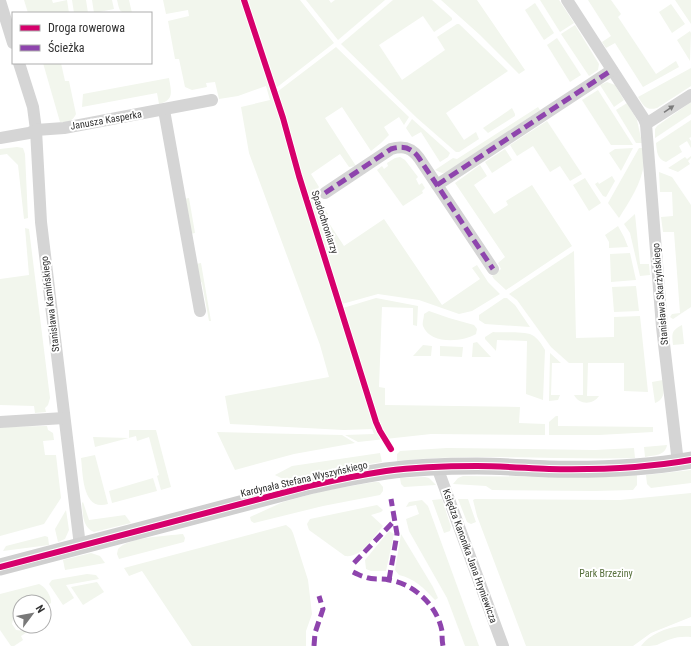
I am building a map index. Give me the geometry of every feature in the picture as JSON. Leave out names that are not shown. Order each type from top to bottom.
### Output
[{"type":"street","name":"Stanisława Skarżyńskiego","points":[[567,0],[646,124],[662,327],[684,462]]},
{"type":"street","points":[[0,1],[12,40]]},
{"type":"street","name":"Stanisława Kamińskiego","points":[[19,64],[33,107],[36,130],[41,222],[80,546]]},
{"type":"street","points":[[437,185],[612,70]]},
{"type":"street","points":[[646,124],[691,94]]},
{"type":"street","name":"Janusza Kasperka","points":[[0,138],[29,133],[36,130],[64,128],[212,100]]},
{"type":"street","points":[[164,110],[200,311]]},
{"type":"street","points":[[324,192],[392,149],[402,147],[412,150],[416,153],[493,269]]},
{"type":"street","points":[[0,422],[64,418]]},
{"type":"street","name":"Kardynała Stefana Wyszyńskiego","points":[[0,567],[309,486],[386,471],[437,467],[478,466],[565,468],[619,467],[684,462]]},
{"type":"street","name":"Księdza Kanonika Jana Hryniewicza","points":[[437,467],[503,646]]},
{"type":"green space","points":[[24,0],[52,0],[53,3],[67,0],[69,12],[28,12]]},
{"type":"green space","points":[[72,0],[86,0],[88,12],[74,12]]},
{"type":"green space","points":[[92,0],[112,0],[114,9],[94,12]]},
{"type":"green space","points":[[117,0],[129,0],[132,12],[122,12]]},
{"type":"green space","points":[[163,0],[300,0],[334,43],[276,88],[277,92],[336,47],[409,117],[404,125],[399,117],[384,127],[389,135],[371,151],[342,107],[325,118],[356,166],[349,167],[340,154],[311,174],[319,187],[314,194],[328,214],[325,217],[344,246],[384,219],[442,305],[480,279],[472,268],[477,265],[488,282],[500,294],[472,311],[459,314],[419,300],[378,294],[342,304],[343,308],[376,298],[418,306],[417,326],[413,325],[413,308],[382,307],[379,387],[385,388],[385,405],[520,407],[519,423],[545,424],[545,435],[431,434],[358,442],[345,435],[374,434],[372,429],[344,430],[230,424],[225,396],[329,377],[320,345],[249,153],[241,107],[270,100],[266,86],[238,96],[219,99],[215,82],[206,83],[207,87],[192,90],[185,87],[179,59],[175,59],[168,21],[189,16],[188,10],[166,14]]},
{"type":"green space","points":[[306,0],[329,0],[331,3],[335,0],[385,0],[338,40]]},
{"type":"green space","points":[[393,0],[432,0],[452,18],[452,20],[434,32],[423,16],[379,45],[402,80],[445,50],[437,37],[457,24],[459,24],[508,71],[446,113],[464,140],[476,132],[479,139],[459,152],[456,152],[417,118],[341,44]]},
{"type":"green space","points":[[441,0],[477,0],[525,70],[519,74],[480,35]]},
{"type":"green space","points":[[540,0],[559,0],[574,23],[560,32]]},
{"type":"green space","points":[[588,0],[611,0],[621,14],[618,17],[656,74],[676,61],[679,67],[643,87],[615,43],[606,48],[602,42],[611,36]]},
{"type":"green space","points":[[675,0],[691,0],[691,24]]},
{"type":"green space","points":[[535,3],[554,33],[544,40],[525,10]]},
{"type":"green space","points":[[671,4],[685,24],[672,33],[659,12]]},
{"type":"green space","points":[[575,25],[599,64],[598,70],[589,76],[561,34]]},
{"type":"green space","points":[[690,31],[691,33],[690,61],[677,40]]},
{"type":"green space","points":[[557,38],[581,75],[570,82],[547,45]]},
{"type":"green space","points":[[43,64],[61,64],[65,81],[69,81],[76,114],[70,121],[60,122]]},
{"type":"green space","points":[[691,68],[691,86],[657,108],[650,109],[646,107],[638,97]]},
{"type":"green space","points":[[169,78],[171,91],[170,97],[168,100],[159,104],[157,93],[82,107],[83,94]]},
{"type":"green space","points":[[607,82],[615,85],[624,100],[614,107],[600,85]]},
{"type":"green space","points":[[598,90],[633,145],[611,145],[582,100]]},
{"type":"green space","points":[[691,102],[691,114],[655,138],[655,129],[657,126]]},
{"type":"green space","points":[[627,103],[637,120],[642,143],[636,143],[616,110]]},
{"type":"green space","points":[[538,107],[540,110],[448,172],[442,173],[435,170],[453,158],[457,159]]},
{"type":"green space","points":[[512,108],[515,116],[488,133],[483,128]]},
{"type":"green space","points":[[412,119],[450,153],[448,157],[440,162],[421,132],[412,137],[406,128]]},
{"type":"green space","points":[[691,120],[691,137],[689,138],[691,141],[691,148],[687,141],[679,146],[682,152],[666,162],[663,161],[658,155],[656,143]]},
{"type":"green space","points":[[547,121],[582,174],[570,181],[560,166],[550,172],[533,146],[517,156],[510,145]]},
{"type":"green space","points":[[17,147],[23,148],[25,154],[28,218],[24,219],[18,165],[7,154],[0,155],[0,149]]},
{"type":"green space","points":[[633,148],[621,171],[609,153],[615,149]]},
{"type":"green space","points":[[639,148],[643,148],[644,163],[641,178],[619,218],[608,203]]},
{"type":"green space","points":[[505,149],[512,160],[492,173],[485,162]]},
{"type":"green space","points":[[691,156],[688,161],[690,164],[678,172],[668,168],[685,157],[687,159]]},
{"type":"green space","points":[[400,157],[405,160],[418,177],[416,179],[419,185],[422,183],[425,188],[422,191],[423,193],[403,206],[377,170],[382,166],[384,169],[388,166],[387,163]]},
{"type":"green space","points":[[480,165],[487,176],[474,185],[494,214],[508,205],[506,201],[532,185],[572,246],[506,290],[492,276],[501,269],[498,263],[505,257],[455,183]]},
{"type":"green space","points":[[659,172],[672,177],[691,205],[691,307],[673,319],[670,317],[672,314],[680,313],[674,232],[663,232],[661,217],[673,216],[672,192],[660,192]]},
{"type":"green space","points":[[612,176],[615,181],[606,197],[603,196],[595,184],[598,182],[599,184]]},
{"type":"green space","points":[[585,178],[601,203],[589,211],[573,185]]},
{"type":"green space","points":[[189,198],[195,233],[190,234],[184,199]]},
{"type":"green space","points":[[635,214],[640,264],[649,264],[650,275],[640,276],[630,233],[624,224]]},
{"type":"green space","points":[[618,226],[628,247],[609,248],[609,242],[605,235]]},
{"type":"green space","points":[[25,228],[29,229],[50,398],[48,405],[45,408],[46,412],[35,413],[34,406],[0,405],[0,279],[29,275]]},
{"type":"green space","points":[[574,251],[576,338],[614,337],[614,317],[640,316],[648,392],[624,391],[624,363],[588,363],[587,396],[599,396],[593,401],[586,403],[579,401],[574,395],[583,395],[583,363],[569,363],[551,347],[517,300],[509,294]]},
{"type":"green space","points":[[630,253],[636,280],[611,282],[610,254]]},
{"type":"green space","points":[[201,263],[211,321],[209,321],[202,283],[199,279],[196,264]]},
{"type":"green space","points":[[636,286],[639,311],[614,312],[612,287]]},
{"type":"green space","points":[[504,298],[507,298],[515,305],[530,327],[485,324],[479,320],[479,315]]},
{"type":"green space","points":[[429,311],[474,325],[477,329],[476,334],[463,339],[455,340],[439,339],[432,336],[423,326],[424,314]]},
{"type":"green space","points":[[682,325],[684,344],[673,345],[673,333]]},
{"type":"green space","points":[[493,332],[528,334],[534,336],[540,342],[545,350],[543,400],[526,394],[527,341],[497,340],[496,351],[485,339],[485,337]]},
{"type":"green space","points":[[477,342],[491,357],[472,357],[473,343]]},
{"type":"green space","points":[[423,345],[432,346],[431,356],[413,356]]},
{"type":"green space","points":[[440,346],[463,347],[462,357],[440,356]]},
{"type":"green space","points":[[550,353],[561,363],[552,363],[551,395],[560,395],[558,400],[549,401]]},
{"type":"green space","points":[[663,380],[663,396],[655,403],[652,382]]},
{"type":"green space","points":[[558,416],[558,426],[653,427],[653,432],[599,435],[549,435],[549,422]]},
{"type":"green space","points":[[47,426],[48,430],[53,433],[54,440],[43,441],[45,455],[56,455],[61,498],[44,524],[0,536],[0,427]]},
{"type":"green space","points":[[129,430],[156,430],[171,487],[161,490],[157,476],[159,475],[149,437],[137,441],[136,436],[129,438]]},
{"type":"green space","points":[[217,432],[342,435],[355,443],[294,454],[235,470]]},
{"type":"green space","points":[[93,437],[129,438],[95,447]]},
{"type":"green space","points":[[667,445],[666,449],[662,453],[645,457],[644,447]]},
{"type":"green space","points":[[447,448],[595,450],[634,448],[635,458],[456,457],[397,461],[397,454],[400,451]]},
{"type":"green space","points":[[380,453],[382,462],[337,469],[287,481],[275,475],[292,466]]},
{"type":"green space","points":[[95,455],[108,504],[99,505],[93,502],[86,490],[81,458]]},
{"type":"green space","points":[[691,470],[691,483],[651,488],[647,484],[646,475]]},
{"type":"green space","points":[[637,475],[637,485],[633,490],[492,490],[486,486],[453,484],[458,478],[463,476],[588,477]]},
{"type":"green space","points":[[153,478],[157,491],[112,503],[109,491]]},
{"type":"green space","points":[[400,478],[429,478],[436,485],[404,487],[401,484]]},
{"type":"green space","points":[[379,482],[383,487],[383,491],[380,495],[323,506],[254,523],[251,521],[250,517],[283,502],[323,491]]},
{"type":"green space","name":"Park Brzeziny","points":[[691,493],[691,617],[651,633],[633,646],[526,646],[477,516],[473,500],[620,500]]},
{"type":"green space","points":[[442,499],[451,527],[450,531],[444,533],[432,500]]},
{"type":"green space","points":[[458,499],[468,499],[476,522],[471,524],[467,522]]},
{"type":"green space","points":[[422,500],[428,506],[479,646],[465,646],[447,598],[409,531],[406,519],[419,514],[416,505],[406,507],[409,502]]},
{"type":"green space","points":[[83,502],[89,520],[125,515],[131,523],[94,532],[85,524]]},
{"type":"green space","points":[[377,505],[383,510],[371,515],[383,526],[367,546],[357,554],[351,556],[345,556],[309,530],[307,524],[310,519]]},
{"type":"green space","points":[[66,510],[69,530],[65,539],[58,542],[55,529]]},
{"type":"green space","points":[[286,525],[293,533],[308,580],[312,614],[306,631],[306,646],[192,646],[142,571],[129,576],[124,568]]},
{"type":"green space","points":[[389,531],[394,534],[386,571],[371,571],[366,569],[365,560]]},
{"type":"green space","points":[[183,534],[185,538],[184,542],[119,559],[117,554],[118,549],[130,542],[148,538]]},
{"type":"green space","points":[[401,534],[433,587],[438,598],[435,600],[419,584],[399,575],[395,570]]},
{"type":"green space","points":[[45,536],[48,537],[49,545],[3,551],[6,546]]},
{"type":"green space","points":[[91,553],[100,556],[105,563],[65,570],[63,560]]},
{"type":"green space","points":[[87,574],[96,575],[99,579],[66,585],[74,598],[63,605],[49,584],[52,580]]},
{"type":"green space","points":[[97,582],[104,592],[83,605],[71,587]]},
{"type":"green space","points":[[39,584],[44,587],[49,594],[12,594],[12,634],[24,634],[21,636],[23,640],[14,646],[11,646],[0,630],[0,594]]},
{"type":"green space","points":[[680,626],[691,626],[691,637],[677,638],[657,645],[641,646],[649,638],[659,632]]},
{"type":"marked path","points":[[437,185],[612,70]]},
{"type":"marked path","points":[[325,193],[391,149],[400,147],[407,148],[414,152],[419,158],[493,269]]},
{"type":"marked path","points":[[389,580],[397,534],[391,499]]},
{"type":"marked path","points":[[354,563],[395,520]]},
{"type":"marked path","points":[[353,572],[368,578],[386,579],[398,582],[407,586],[423,597],[430,604],[439,622],[442,631],[443,646]]},
{"type":"marked path","points":[[314,646],[315,633],[323,609],[319,596]]},
{"type":"cycle path","name":"Spadochroniarzy","points":[[244,0],[283,118],[299,176],[376,422],[391,449]]},
{"type":"cycle path","points":[[0,567],[309,486],[386,471],[466,466],[602,469],[638,467],[691,460]]}]
